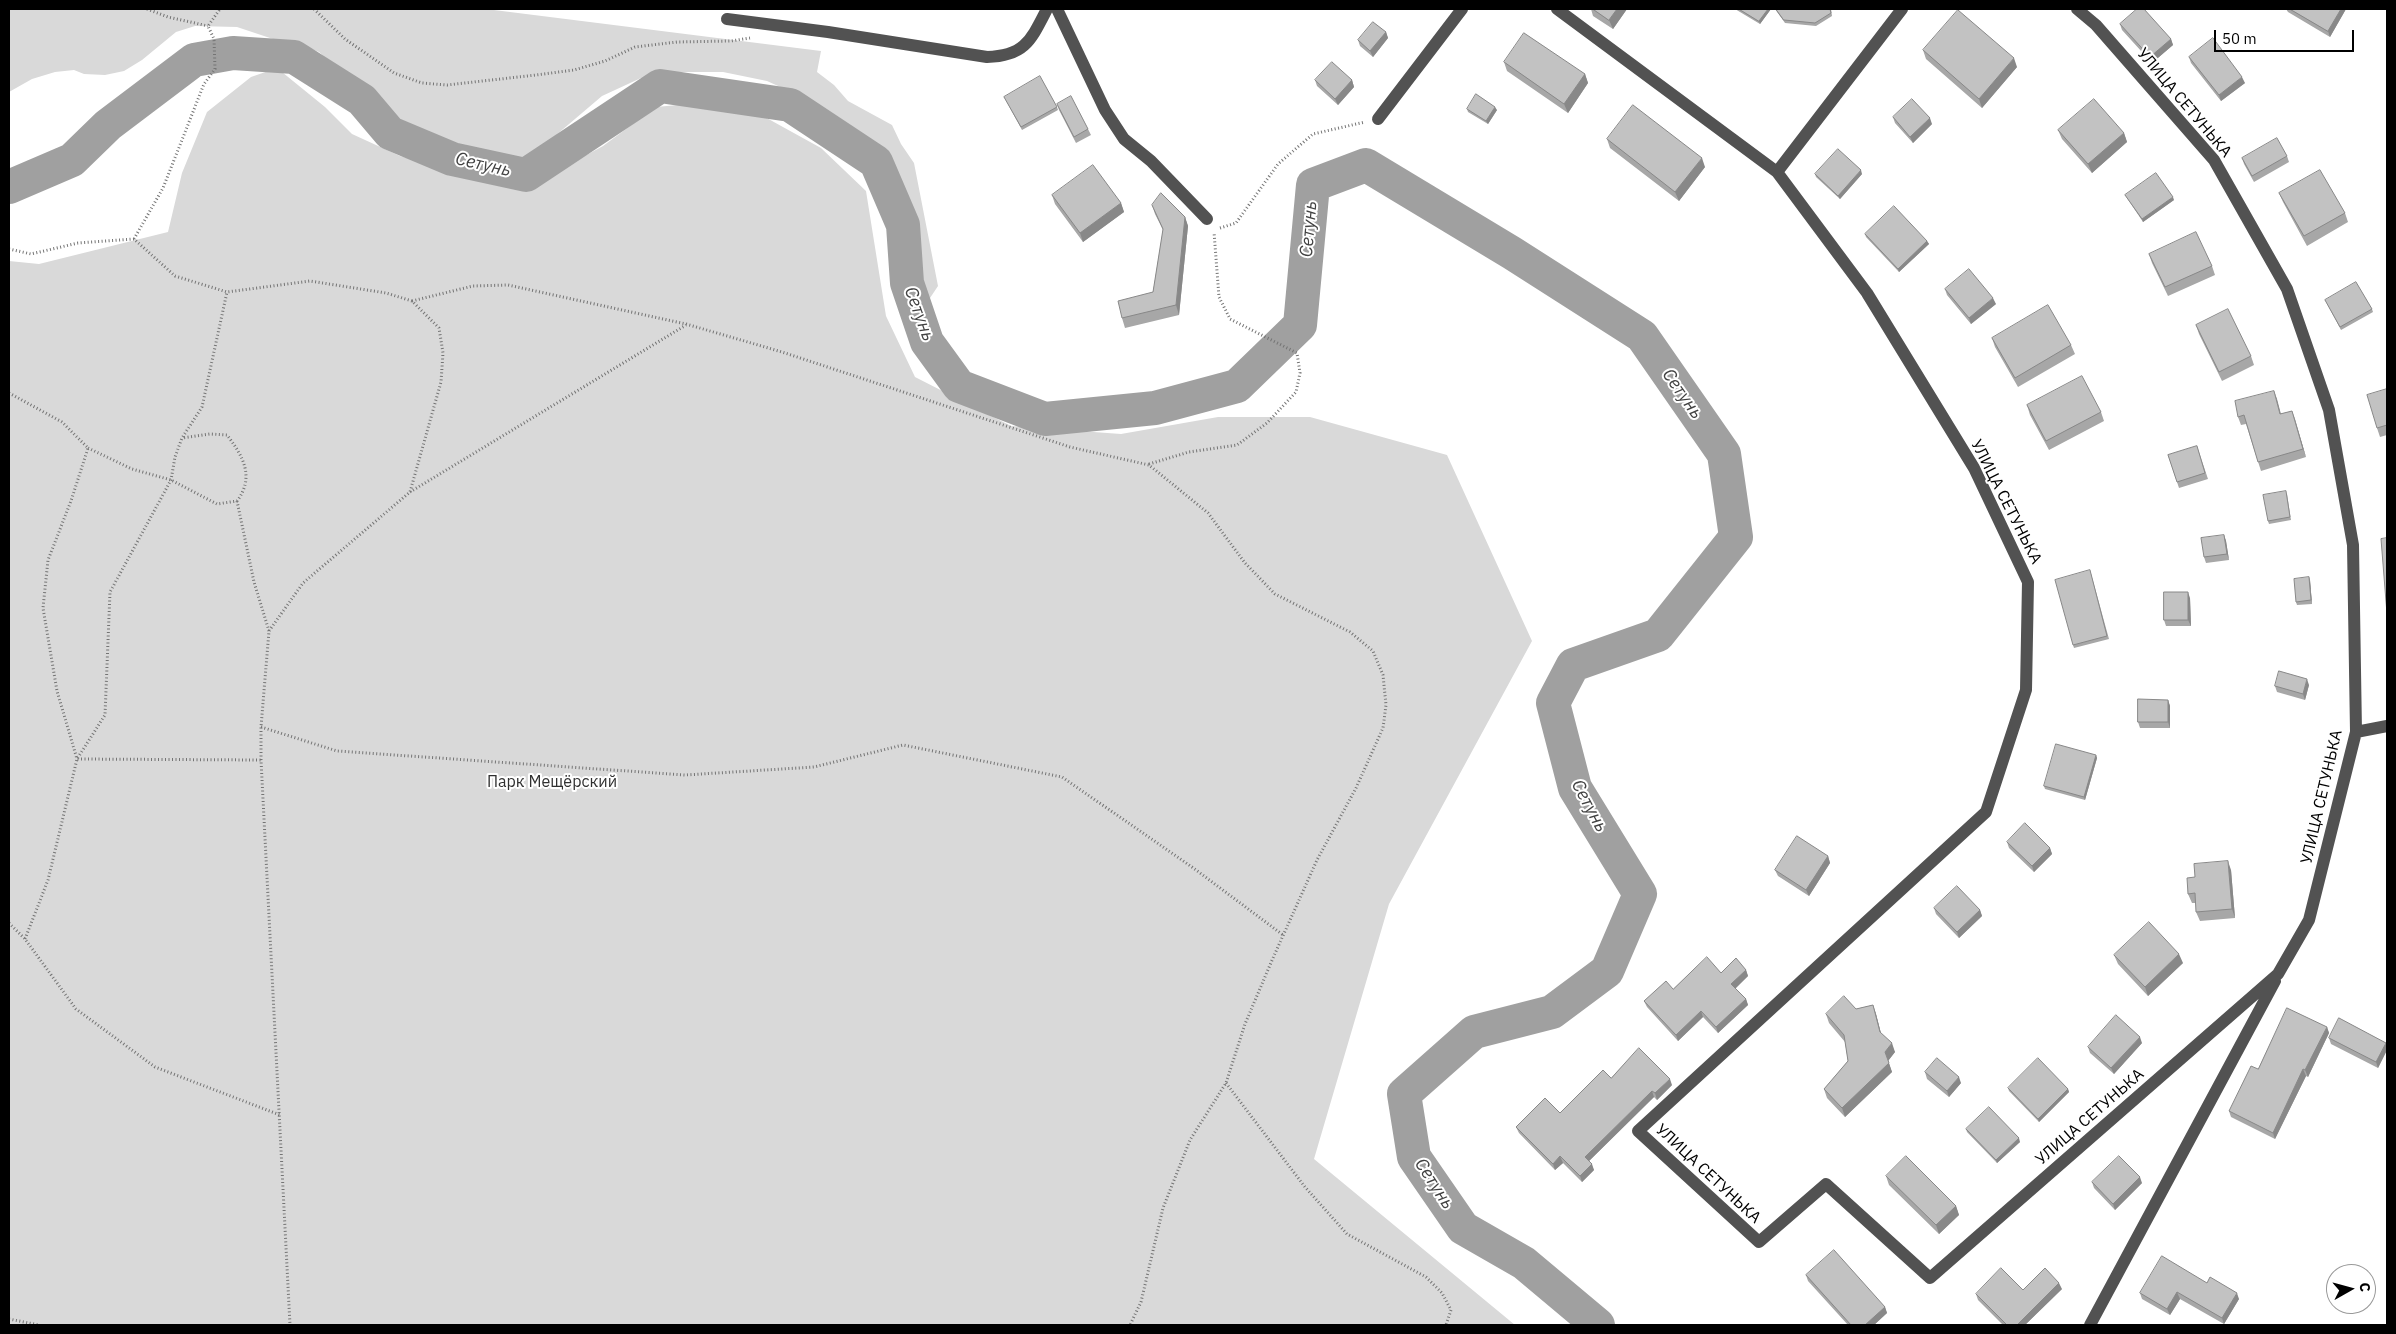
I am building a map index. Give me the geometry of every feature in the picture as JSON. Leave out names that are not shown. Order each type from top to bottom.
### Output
[{"type":"street","points":[[727,19],[828,32],[986,57],[1003,57],[1018,51],[1031,40],[1047,9]]},
{"type":"street","points":[[1057,9],[1105,110],[1124,139],[1151,161],[1210,225]]},
{"type":"street","points":[[1378,119],[1462,9]]},
{"type":"street","points":[[1558,9],[1778,172],[1902,9]]},
{"type":"street","name":"УЛИЦА СЕТУНЬКА","points":[[1778,172],[1868,293],[1978,477],[2028,582],[2026,690],[1986,812],[1638,1131],[1759,1242],[1826,1184],[1930,1278],[2278,974],[2309,920],[2356,732],[2353,545],[2329,410],[2287,289],[2214,160],[2096,25],[2077,9]]},
{"type":"street","points":[[2356,732],[2387,726]]},
{"type":"street","points":[[2090,1325],[2278,974]]},
{"type":"path","points":[[147,9],[168,17],[208,26]]},
{"type":"path","points":[[208,26],[220,9]]},
{"type":"path","points":[[314,9],[345,39],[394,73],[422,83],[439,84],[574,70],[605,61],[635,47],[677,42],[731,41],[754,38]]},
{"type":"path","points":[[134,239],[163,188],[204,84],[215,69],[214,39],[208,26]]},
{"type":"path","points":[[1149,465],[1189,452],[1237,444],[1267,423],[1296,392],[1300,373],[1297,353],[1230,319],[1219,297],[1210,225],[1236,223],[1278,164],[1313,134],[1378,119]]},
{"type":"path","points":[[9,249],[31,254],[78,243],[134,239],[175,276],[227,292],[310,281],[386,293],[412,301],[438,328],[443,353],[441,382],[410,492]]},
{"type":"path","points":[[412,301],[473,286],[508,285],[686,324],[782,352],[1070,447],[1149,465],[1208,513],[1245,563],[1275,594],[1350,632],[1373,651],[1383,675],[1386,705],[1382,728],[1356,788],[1317,860],[1283,935],[1245,1024],[1226,1083],[1190,1140],[1163,1208],[1141,1302],[1130,1325]]},
{"type":"path","points":[[25,939],[48,880],[77,759],[105,715],[110,592],[171,480],[175,457],[182,438],[202,407],[227,292]]},
{"type":"path","points":[[269,631],[303,583],[410,492],[686,324]]},
{"type":"path","points":[[9,393],[62,422],[88,448],[132,469],[171,480],[217,504],[236,501],[245,490],[246,470],[238,450],[226,435],[210,434],[182,438]]},
{"type":"path","points":[[77,759],[57,691],[43,608],[48,560],[71,501],[88,448]]},
{"type":"path","points":[[236,501],[254,582],[269,631],[261,760],[290,1325]]},
{"type":"path","points":[[262,727],[337,751],[685,775],[814,766],[903,745],[1062,777],[1283,935]]},
{"type":"path","points":[[77,759],[261,760]]},
{"type":"path","points":[[9,923],[25,939],[76,1009],[155,1067],[280,1115]]},
{"type":"path","points":[[1226,1083],[1305,1187],[1347,1234],[1426,1277],[1442,1293],[1451,1310],[1446,1325]]},
{"type":"path","points":[[9,1319],[39,1325]]},
{"type":"green space","points":[[9,9],[486,9],[821,51],[817,72],[834,85],[848,101],[892,125],[901,144],[914,163],[938,286],[926,304],[917,281],[898,196],[883,161],[807,99],[767,81],[723,72],[682,72],[641,78],[602,96],[555,136],[522,160],[501,163],[479,160],[417,140],[319,52],[300,44],[279,41],[237,27],[195,26],[176,32],[142,60],[124,71],[105,75],[84,74],[74,70],[55,72],[32,79],[9,92]]},
{"type":"green space","name":"Парк Мещёрский","points":[[277,68],[325,107],[352,134],[400,156],[474,176],[485,182],[557,171],[603,146],[656,107],[711,102],[763,116],[821,148],[866,191],[886,316],[915,377],[1011,426],[1121,434],[1218,417],[1310,417],[1447,455],[1532,641],[1389,904],[1314,1159],[1515,1325],[9,1325],[9,261],[39,264],[168,232],[182,173],[207,112],[251,77]]},
{"type":"building","points":[[1593,9],[1617,9],[1609,20]]},
{"type":"building","points":[[1739,9],[1768,9],[1759,21]]},
{"type":"building","points":[[1776,9],[1830,9],[1831,13],[1815,23],[1784,20]]},
{"type":"building","points":[[2137,9],[2144,9],[2171,39],[2150,57],[2120,24]]},
{"type":"building","points":[[2290,9],[2341,9],[2328,31]]},
{"type":"building","points":[[1958,10],[2014,58],[1979,99],[1923,50]]},
{"type":"building","points":[[1373,22],[1386,32],[1370,51],[1358,40]]},
{"type":"building","points":[[1524,33],[1585,74],[1564,104],[1504,62]]},
{"type":"building","points":[[2213,38],[2242,77],[2219,95],[2189,57]]},
{"type":"building","points":[[1332,62],[1352,80],[1335,99],[1315,80]]},
{"type":"building","points":[[1040,76],[1057,107],[1021,127],[1004,97]]},
{"type":"building","points":[[1476,94],[1495,107],[1486,121],[1467,109]]},
{"type":"building","points":[[1071,96],[1088,129],[1074,137],[1057,104]]},
{"type":"building","points":[[1912,99],[1930,118],[1910,137],[1893,117]]},
{"type":"building","points":[[2094,99],[2124,133],[2088,164],[2058,130]]},
{"type":"building","points":[[1633,105],[1702,158],[1675,192],[1607,139]]},
{"type":"building","points":[[2277,138],[2287,156],[2252,176],[2242,158]]},
{"type":"building","points":[[1838,149],[1861,170],[1838,196],[1815,174]]},
{"type":"building","points":[[1093,165],[1121,203],[1080,233],[1052,195]]},
{"type":"building","points":[[2320,170],[2345,213],[2304,236],[2279,193]]},
{"type":"building","points":[[2156,173],[2173,197],[2142,219],[2125,195]]},
{"type":"building","points":[[1161,193],[1185,217],[1176,305],[1122,318],[1118,301],[1153,292],[1163,229],[1152,205]]},
{"type":"building","points":[[1894,206],[1927,241],[1898,269],[1865,234]]},
{"type":"building","points":[[2196,232],[2212,266],[2165,287],[2149,254]]},
{"type":"building","points":[[1969,269],[1993,298],[1969,318],[1945,289]]},
{"type":"building","points":[[2356,282],[2372,309],[2340,327],[2325,300]]},
{"type":"building","points":[[2048,305],[2071,345],[2015,378],[1992,338]]},
{"type":"building","points":[[2228,309],[2251,356],[2219,372],[2196,325]]},
{"type":"building","points":[[2082,376],[2101,412],[2046,441],[2027,405]]},
{"type":"building","points":[[2387,389],[2387,425],[2377,428],[2367,395]]},
{"type":"building","points":[[2274,391],[2280,414],[2292,411],[2303,449],[2258,462],[2244,415],[2238,417],[2235,401]]},
{"type":"building","points":[[2197,446],[2205,473],[2177,482],[2168,455]]},
{"type":"building","points":[[2286,491],[2290,517],[2268,521],[2263,495]]},
{"type":"building","points":[[2224,535],[2227,554],[2204,557],[2201,538]]},
{"type":"building","points":[[2387,538],[2387,614],[2381,539]]},
{"type":"building","points":[[2090,570],[2107,636],[2073,645],[2055,580]]},
{"type":"building","points":[[2309,577],[2311,600],[2296,602],[2294,579]]},
{"type":"building","points":[[2164,592],[2188,592],[2188,620],[2164,620]]},
{"type":"building","points":[[2279,671],[2307,679],[2303,694],[2275,686]]},
{"type":"building","points":[[2138,699],[2168,700],[2168,722],[2138,722]]},
{"type":"building","points":[[2056,744],[2096,755],[2084,797],[2044,786]]},
{"type":"building","points":[[2025,823],[2050,848],[2032,866],[2007,842]]},
{"type":"building","points":[[1797,836],[1828,856],[1806,890],[1775,870]]},
{"type":"building","points":[[2228,861],[2232,909],[2196,912],[2195,893],[2188,894],[2187,878],[2195,877],[2194,864]]},
{"type":"building","points":[[1957,886],[1980,910],[1957,932],[1934,908]]},
{"type":"building","points":[[2149,922],[2179,954],[2145,987],[2114,955]]},
{"type":"building","points":[[1707,957],[1721,973],[1736,958],[1746,970],[1731,984],[1746,999],[1716,1027],[1701,1011],[1676,1035],[1644,1001],[1666,981],[1673,989]]},
{"type":"building","points":[[1844,996],[1856,1009],[1873,1005],[1880,1032],[1892,1043],[1885,1052],[1889,1063],[1842,1108],[1824,1089],[1848,1061],[1844,1035],[1826,1014]]},
{"type":"building","points":[[2287,1008],[2327,1027],[2305,1070],[2303,1069],[2273,1133],[2229,1111],[2251,1066],[2258,1069]]},
{"type":"building","points":[[2116,1015],[2140,1037],[2111,1068],[2088,1047]]},
{"type":"building","points":[[2339,1018],[2386,1043],[2376,1062],[2329,1038]]},
{"type":"building","points":[[1639,1048],[1670,1079],[1655,1093],[1652,1091],[1585,1157],[1592,1164],[1580,1176],[1560,1156],[1553,1164],[1516,1127],[1545,1098],[1560,1113],[1603,1070],[1611,1078]]},
{"type":"building","points":[[1937,1058],[1959,1077],[1947,1091],[1925,1072]]},
{"type":"building","points":[[2038,1058],[2068,1089],[2038,1119],[2008,1088]]},
{"type":"building","points":[[1989,1107],[2019,1138],[1996,1160],[1966,1129]]},
{"type":"building","points":[[1906,1156],[1956,1206],[1936,1225],[1886,1176]]},
{"type":"building","points":[[2119,1156],[2140,1177],[2113,1204],[2092,1182]]},
{"type":"building","points":[[1834,1250],[1885,1307],[1865,1325],[1851,1325],[1806,1275]]},
{"type":"building","points":[[2162,1256],[2207,1283],[2210,1277],[2237,1293],[2222,1318],[2177,1292],[2167,1309],[2140,1293]]},
{"type":"building","points":[[2001,1268],[2023,1290],[2045,1268],[2059,1283],[2017,1325],[2007,1325],[1976,1294]]},
{"type":"waterway","name":"Сетунь","points":[[9,187],[72,160],[108,125],[194,60],[233,53],[294,57],[362,100],[390,133],[452,159],[526,175],[660,86],[790,105],[876,162],[903,225],[907,283],[927,342],[959,386],[1045,419],[1155,408],[1237,386],[1300,325],[1313,185],[1366,165],[1512,253],[1642,336],[1724,454],[1736,537],[1658,635],[1573,665],[1553,703],[1575,788],[1640,894],[1607,971],[1552,1012],[1474,1032],[1404,1094],[1414,1157],[1463,1228],[1524,1263],[1598,1325]]}]
